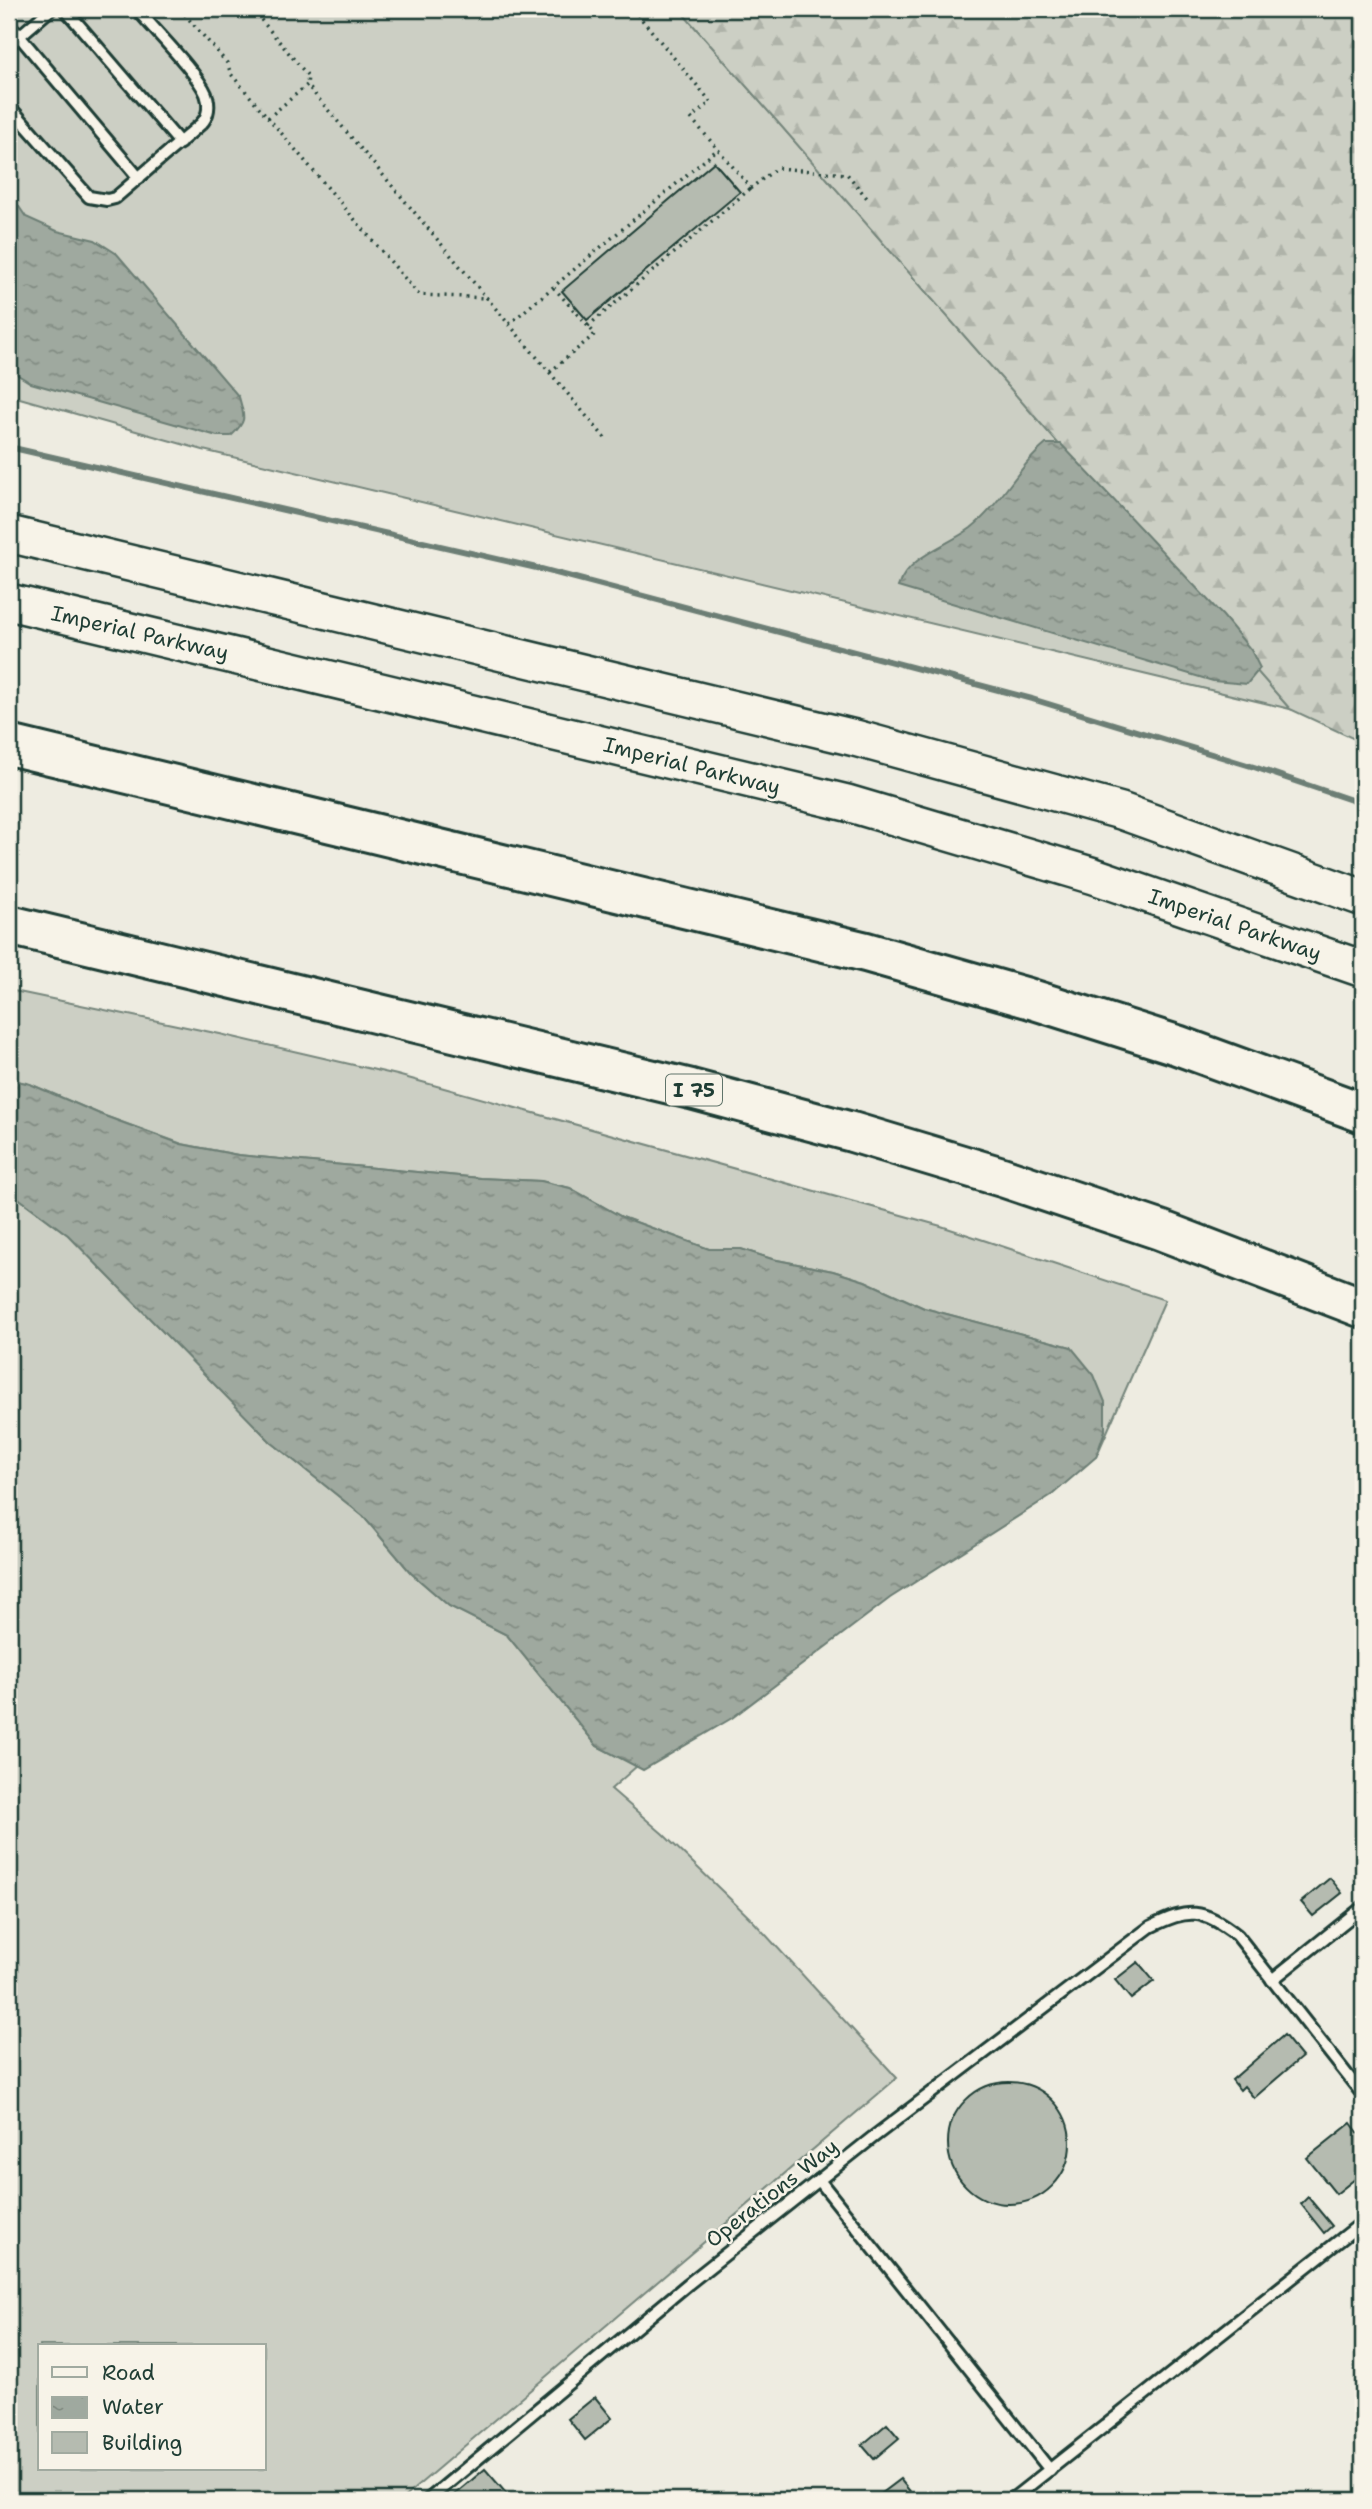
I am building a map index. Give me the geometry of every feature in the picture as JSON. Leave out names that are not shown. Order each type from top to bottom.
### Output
[{"type":"highway","points":[[9,745],[866,952],[1028,998],[1164,1041],[1363,1113]]},
{"type":"highway","name":"I 75","points":[[9,925],[691,1089],[852,1132],[1002,1177],[1160,1230],[1363,1308]]},
{"type":"main road","points":[[9,534],[855,738],[1121,811],[1363,898]]},
{"type":"main road","name":"Imperial Parkway","points":[[9,602],[847,803],[1094,876],[1363,969]]},
{"type":"lane","points":[[9,45],[51,9]]},
{"type":"lane","points":[[65,9],[180,143]]},
{"type":"lane","points":[[9,106],[89,197],[107,200],[115,198],[206,120],[208,103],[206,94],[190,71],[136,9]]},
{"type":"lane","points":[[9,24],[139,178]]},
{"type":"lane","points":[[1272,1980],[1363,1907]]},
{"type":"lane","name":"Operations Way","points":[[428,2500],[688,2284],[819,2180],[1150,1927],[1176,1914],[1200,1914],[1217,1920],[1237,1935],[1363,2095]]},
{"type":"lane","points":[[819,2180],[1049,2470]]},
{"type":"lane","points":[[1011,2500],[1363,2222]]},
{"type":"path","points":[[180,9],[227,63],[231,74],[419,295],[488,298]]},
{"type":"path","points":[[252,9],[308,76],[307,85],[268,118]]},
{"type":"path","points":[[633,9],[711,102],[691,118],[751,188]]},
{"type":"path","points":[[307,85],[605,438]]},
{"type":"path","points":[[509,324],[718,149]]},
{"type":"path","points":[[588,326],[777,168],[847,174],[867,198]]},
{"type":"path","points":[[550,372],[595,334],[554,287]]},
{"type":"green space","points":[[9,9],[679,9],[1290,709],[203,450],[9,395]]},
{"type":"green space","points":[[679,9],[1363,9],[1363,743],[1290,709]]},
{"type":"green space","points":[[9,990],[220,1034],[397,1075],[941,1226],[1165,1300],[1096,1457],[1105,1430],[1071,1347],[924,1308],[865,1281],[833,1271],[772,1259],[741,1249],[709,1249],[622,1217],[570,1188],[541,1181],[480,1178],[238,1155],[182,1144],[102,1115],[30,1084],[9,1079]]},
{"type":"green space","points":[[9,1191],[68,1235],[271,1442],[363,1516],[411,1573],[449,1606],[507,1635],[597,1746],[637,1766],[611,1789],[663,1834],[754,1922],[897,2078],[401,2500],[9,2500]]},
{"type":"water","points":[[9,192],[26,217],[57,231],[95,240],[117,254],[239,397],[243,419],[240,427],[231,436],[217,436],[31,383],[18,375],[9,364]]},
{"type":"water","points":[[1046,444],[1061,444],[1223,616],[1251,650],[1260,668],[1247,684],[1213,681],[898,587],[903,576],[919,559],[971,528],[982,518]]},
{"type":"water","points":[[9,1079],[30,1084],[102,1115],[181,1144],[238,1155],[480,1178],[541,1181],[570,1188],[622,1217],[709,1249],[741,1249],[772,1259],[833,1271],[865,1281],[924,1308],[1071,1347],[1094,1375],[1105,1402],[1105,1430],[1096,1457],[1053,1494],[890,1598],[732,1718],[643,1770],[597,1746],[507,1635],[449,1606],[411,1573],[363,1516],[271,1442],[68,1235],[9,1191]]},
{"type":"building","points":[[714,162],[740,192],[587,320],[562,291]]},
{"type":"building","points":[[1330,1878],[1342,1893],[1313,1916],[1301,1902]]},
{"type":"building","points":[[1138,1962],[1154,1981],[1131,1999],[1115,1980]]},
{"type":"building","points":[[1284,2035],[1302,2057],[1254,2098],[1244,2086],[1240,2090],[1232,2080]]},
{"type":"building","points":[[1009,2082],[1032,2087],[1052,2100],[1065,2120],[1070,2143],[1065,2166],[1052,2186],[1032,2199],[1009,2204],[986,2199],[966,2186],[953,2166],[948,2143],[953,2120],[966,2100],[986,2087]]},
{"type":"building","points":[[1351,2123],[1363,2139],[1363,2179],[1360,2175],[1336,2194],[1307,2158]]},
{"type":"building","points":[[1308,2197],[1332,2226],[1324,2233],[1301,2204]]},
{"type":"building","points":[[595,2397],[612,2418],[585,2440],[568,2419]]},
{"type":"building","points":[[887,2424],[899,2438],[874,2459],[862,2445]]},
{"type":"building","points":[[485,2469],[512,2500],[448,2500]]},
{"type":"building","points":[[900,2479],[917,2500],[872,2500]]},
{"type":"waterway","points":[[9,447],[541,569],[1032,699],[1254,767],[1363,804]]}]
